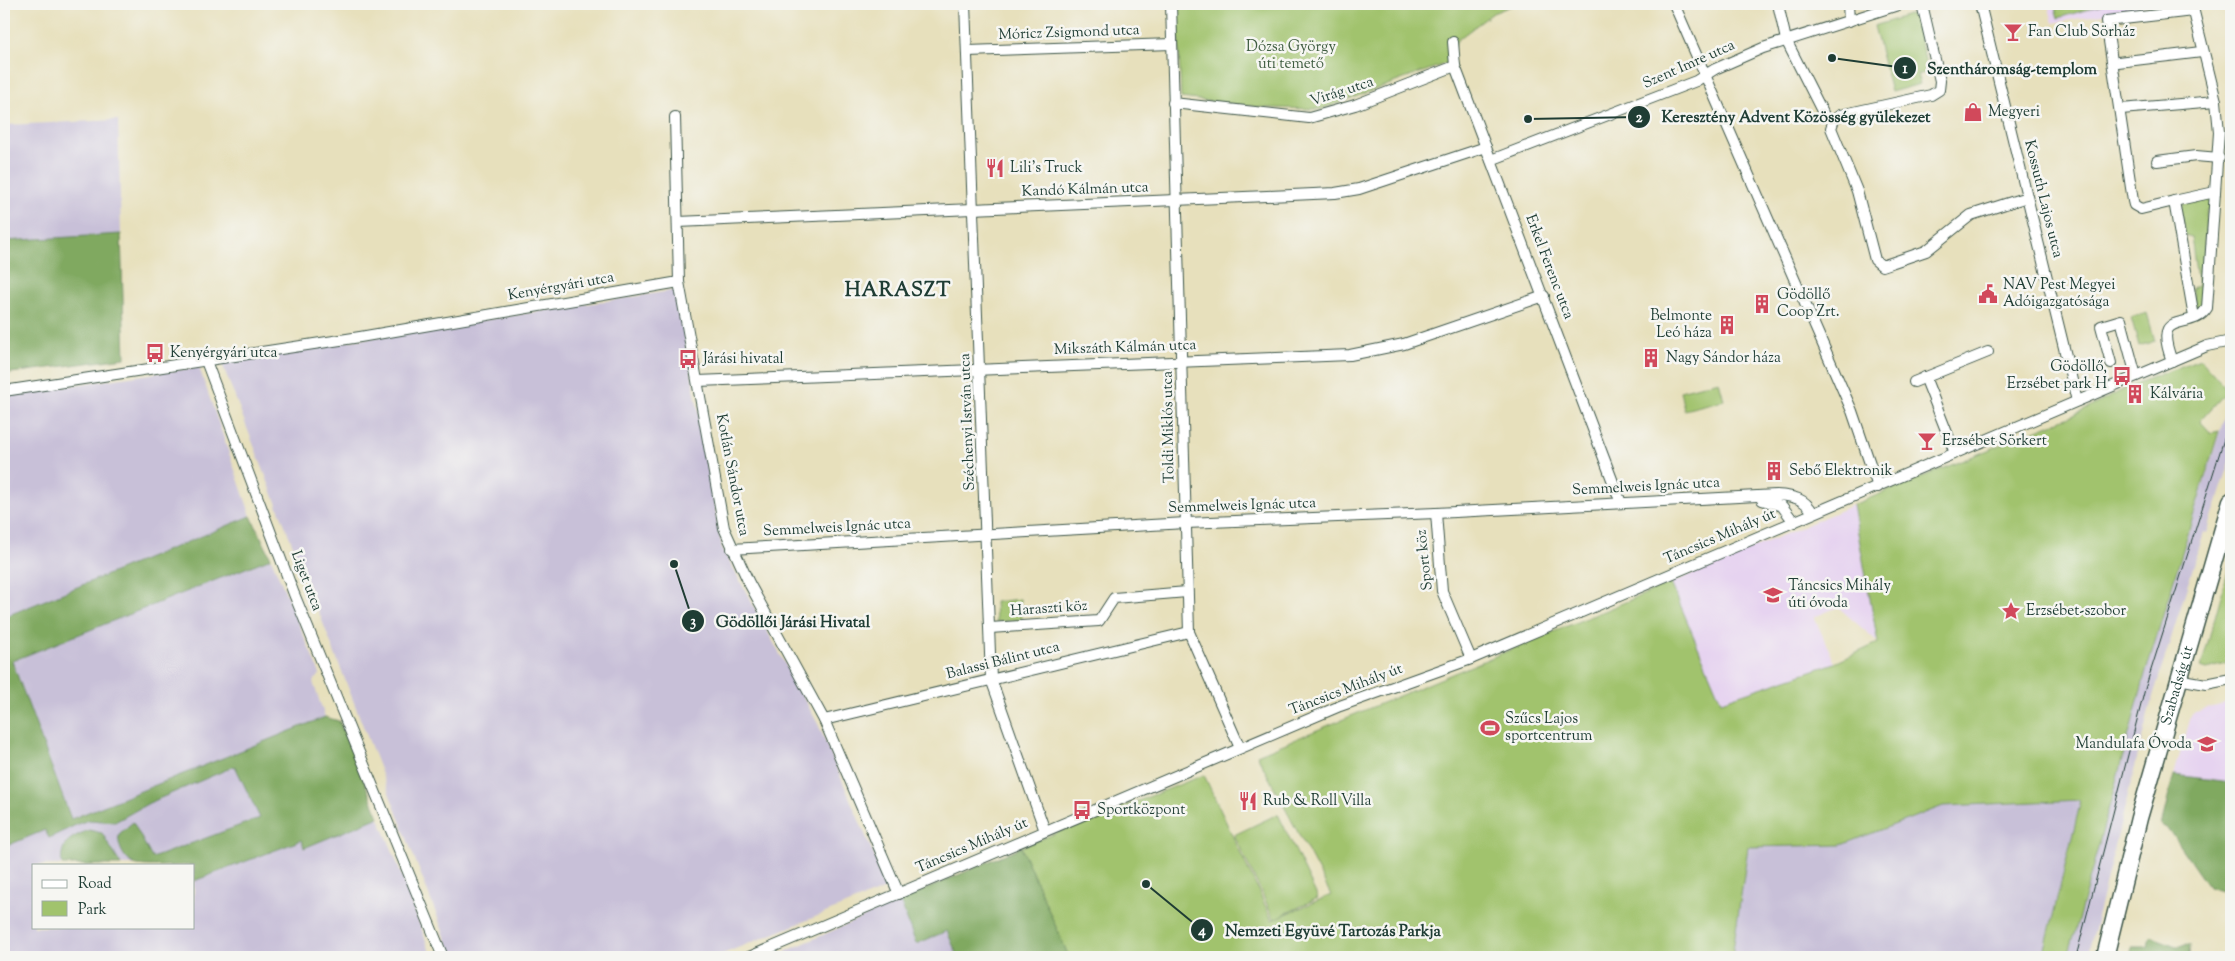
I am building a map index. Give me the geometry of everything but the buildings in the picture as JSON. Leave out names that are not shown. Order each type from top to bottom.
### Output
[{"type":"main road","name":"Szabadság út","points":[[2105,957],[2139,818],[2231,501]]},
{"type":"street","name":"Széchenyi István utca","points":[[965,4],[975,210],[991,679],[1044,831]]},
{"type":"street","name":"Toldi Miklós utca","points":[[1170,4],[1189,632],[1240,748]]},
{"type":"street","points":[[1674,4],[1852,411],[1878,487]]},
{"type":"street","points":[[1778,4],[1786,40],[1823,113]]},
{"type":"street","points":[[1848,4],[1849,21]]},
{"type":"street","name":"Szent Imre utca","points":[[1491,160],[1705,76],[1715,69],[1786,40],[1901,4]]},
{"type":"street","points":[[1922,4],[1940,81],[1939,90],[1931,95],[1840,115],[1834,120],[1831,128],[1857,191],[1875,260],[1882,266],[1926,251],[1966,218],[2027,197]]},
{"type":"street","name":"Kossuth Lajos utca","points":[[1980,4],[2077,401]]},
{"type":"street","points":[[2172,361],[2164,341],[2166,334],[2174,325],[2205,311],[2208,304],[2219,158],[2220,132],[2216,101],[2202,52],[2193,7],[2106,21],[2111,62],[2121,109],[2134,206],[2141,209],[2216,192]]},
{"type":"street","name":"Erkel Ferenc utca","points":[[1453,42],[1455,66],[1544,296],[1621,503]]},
{"type":"street","name":"Móricz Zsigmond utca","points":[[968,51],[1172,44]]},
{"type":"street","points":[[2118,62],[2202,52]]},
{"type":"street","name":"Virág utca","points":[[1173,103],[1309,118],[1355,105],[1455,66]]},
{"type":"street","points":[[2121,109],[2216,101]]},
{"type":"street","name":"Kotlán Sándor utca","points":[[675,117],[679,282],[724,528],[732,549],[824,720],[899,894]]},
{"type":"street","name":"Kandó Kálmán utca","points":[[678,222],[1346,192],[1486,147]]},
{"type":"street","points":[[2157,160],[2196,156],[2219,158]]},
{"type":"street","points":[[2174,201],[2194,317]]},
{"type":"street","name":"Kenyérgyári utca","points":[[4,392],[206,361],[679,282]]},
{"type":"street","name":"Mikszáth Kálmán utca","points":[[698,381],[1350,355],[1404,344],[1544,296]]},
{"type":"street","points":[[2111,363],[2100,326],[2120,320],[2136,376]]},
{"type":"street","name":"Táncsics Mihály út","points":[[749,957],[1340,706],[1471,659],[2214,343],[2231,341]]},
{"type":"street","points":[[1914,382],[1988,352]]},
{"type":"street","name":"Liget utca","points":[[206,361],[294,594],[443,957]]},
{"type":"street","points":[[1924,377],[1955,453]]},
{"type":"street","name":"Semmelweis Ignác utca","points":[[732,549],[1186,523],[1776,496],[1798,498],[1808,504],[1813,514]]},
{"type":"street","name":"Semmelweis Ignác utca","points":[[1754,497],[1782,506],[1794,522]]},
{"type":"street","name":"Sport köz","points":[[1436,513],[1442,591],[1471,659]]},
{"type":"street","name":"Haraszti köz","points":[[990,628],[1099,621],[1114,598],[1187,592]]},
{"type":"street","name":"Balassi Bálint utca","points":[[824,720],[1189,632]]},
{"type":"street","points":[[2178,679],[2206,684],[2231,679]]},
{"type":"shaded area","points":[[2048,4],[2155,4],[2053,23]]},
{"type":"shaded area","points":[[118,120],[121,234],[4,241],[4,125]]},
{"type":"shaded area","points":[[677,290],[722,548],[818,724],[888,888],[715,957],[453,957],[221,361]]},
{"type":"shaded area","points":[[199,367],[251,516],[4,617],[4,395]]},
{"type":"shaded area","points":[[2231,395],[2231,459],[2207,533],[2204,532],[2151,703],[2087,957],[2068,957],[2147,668]]},
{"type":"shaded area","name":"Táncsics Mihály úti óvoda","points":[[1853,505],[1879,643],[1838,607],[1814,617],[1835,663],[1721,702],[1671,583]]},
{"type":"shaded area","points":[[271,558],[320,674],[313,682],[325,717],[339,721],[393,852],[432,957],[4,957],[4,847],[71,819],[12,661]]},
{"type":"shaded area","name":"Mandulafa Óvoda","points":[[2231,702],[2231,782],[2174,775],[2192,713]]},
{"type":"shaded area","points":[[2082,800],[2043,957],[1732,957],[1748,847],[1841,845],[1943,806]]},
{"type":"shaded area","points":[[900,901],[916,944],[947,931],[958,957],[773,957]]},
{"type":"green space","name":"Dózsa György úti temető","points":[[1177,4],[1516,4],[1493,13],[1457,40],[1450,62],[1322,109],[1268,108],[1181,98]]},
{"type":"green space","points":[[2054,4],[2106,4],[2058,18]]},
{"type":"green space","points":[[1912,14],[1915,19],[1928,72],[1917,75],[1920,84],[1891,92],[1874,26]]},
{"type":"green space","points":[[2207,197],[2210,199],[2211,210],[2207,210],[2201,286],[2206,287],[2205,305],[2197,310],[2192,288],[2198,286],[2191,237],[2185,235],[2180,211],[2184,204]]},
{"type":"green space","points":[[121,234],[125,358],[4,374],[4,241]]},
{"type":"green space","points":[[2147,313],[2155,341],[2139,346],[2131,317]]},
{"type":"green space","points":[[2200,359],[2228,390],[2200,421],[2211,433],[2219,431],[2147,668],[2068,957],[2043,957],[2081,800],[1943,806],[1841,845],[1748,847],[1732,957],[1069,957],[1021,847],[1204,775],[1272,920],[1331,895],[1257,755],[1671,583],[1721,701],[1835,663],[1878,643],[1853,505],[2079,413],[2132,385]]},
{"type":"green space","points":[[1719,381],[1724,400],[1684,410],[1680,391]]},
{"type":"green space","points":[[251,516],[271,558],[12,661],[71,819],[325,717],[339,721],[379,817],[304,848],[302,840],[195,881],[195,864],[134,864],[127,859],[120,847],[119,834],[133,822],[152,858],[260,818],[235,766],[149,803],[115,822],[89,820],[49,838],[45,830],[4,847],[4,617]]},
{"type":"green space","points":[[2231,560],[2231,662],[2207,669],[2201,667]]},
{"type":"green space","points":[[1020,599],[1022,620],[996,622],[995,602]]},
{"type":"green space","points":[[2174,775],[2231,782],[2231,843],[2222,879],[2231,882],[2231,894],[2208,887],[2168,829],[2161,825]]},
{"type":"green space","points":[[1278,814],[1318,898],[1274,919],[1234,835]]},
{"type":"green space","points":[[89,830],[102,833],[120,864],[62,864],[64,846],[77,835]]},
{"type":"green space","points":[[1021,847],[1069,957],[958,957],[947,931],[916,944],[900,901]]},
{"type":"green space","points":[[2150,936],[2176,946],[2190,945],[2189,957],[2130,957],[2132,947],[2148,947]]},
{"type":"tram line","points":[[2076,957],[2145,689],[2231,417]]},
{"type":"place","name":"Fan Club Sörház","points":[[2013,32]]},
{"type":"place","name":"Szentháromság-templom","points":[[1832,58]]},
{"type":"place","name":"Megyeri","points":[[1973,112]]},
{"type":"place","name":"Keresztény Advent Közösség gyülekezet","points":[[1528,119]]},
{"type":"place","name":"Lili's Truck","points":[[995,168]]},
{"type":"place","name":"NAV Pest Megyei Adóigazgatósága","points":[[1988,294]]},
{"type":"place","name":"Gödöllő Coop Zrt.","points":[[1762,304]]},
{"type":"place","name":"Belmonte Leó háza","points":[[1727,325]]},
{"type":"place","name":"Kenyérgyári utca","points":[[155,353]]},
{"type":"place","name":"Nagy Sándor háza","points":[[1651,358]]},
{"type":"place","name":"Járási hivatal","points":[[688,359]]},
{"type":"place","name":"Gödöllő, Erzsébet park H","points":[[2122,376]]},
{"type":"place","name":"Kálvária","points":[[2135,394]]},
{"type":"place","name":"Erzsébet Sörkert","points":[[1927,441]]},
{"type":"place","name":"Sebő Elektronik","points":[[1774,471]]},
{"type":"place","name":"Gödöllői Járási Hivatal","points":[[674,564]]},
{"type":"place","name":"Táncsics Mihály úti óvoda","points":[[1773,595]]},
{"type":"place","name":"Erzsébet-szobor","points":[[2011,611]]},
{"type":"place","name":"Szűcs Lajos sportcentrum","points":[[1490,728]]},
{"type":"place","name":"Mandulafa Óvoda","points":[[2207,744]]},
{"type":"place","name":"Rub & Roll Villa","points":[[1248,801]]},
{"type":"place","name":"Sportközpont","points":[[1082,810]]},
{"type":"place","name":"Nemzeti Együvé Tartozás Parkja","points":[[1146,884]]},
{"type":"district","name":"HARASZT","points":[[898,291]]}]
